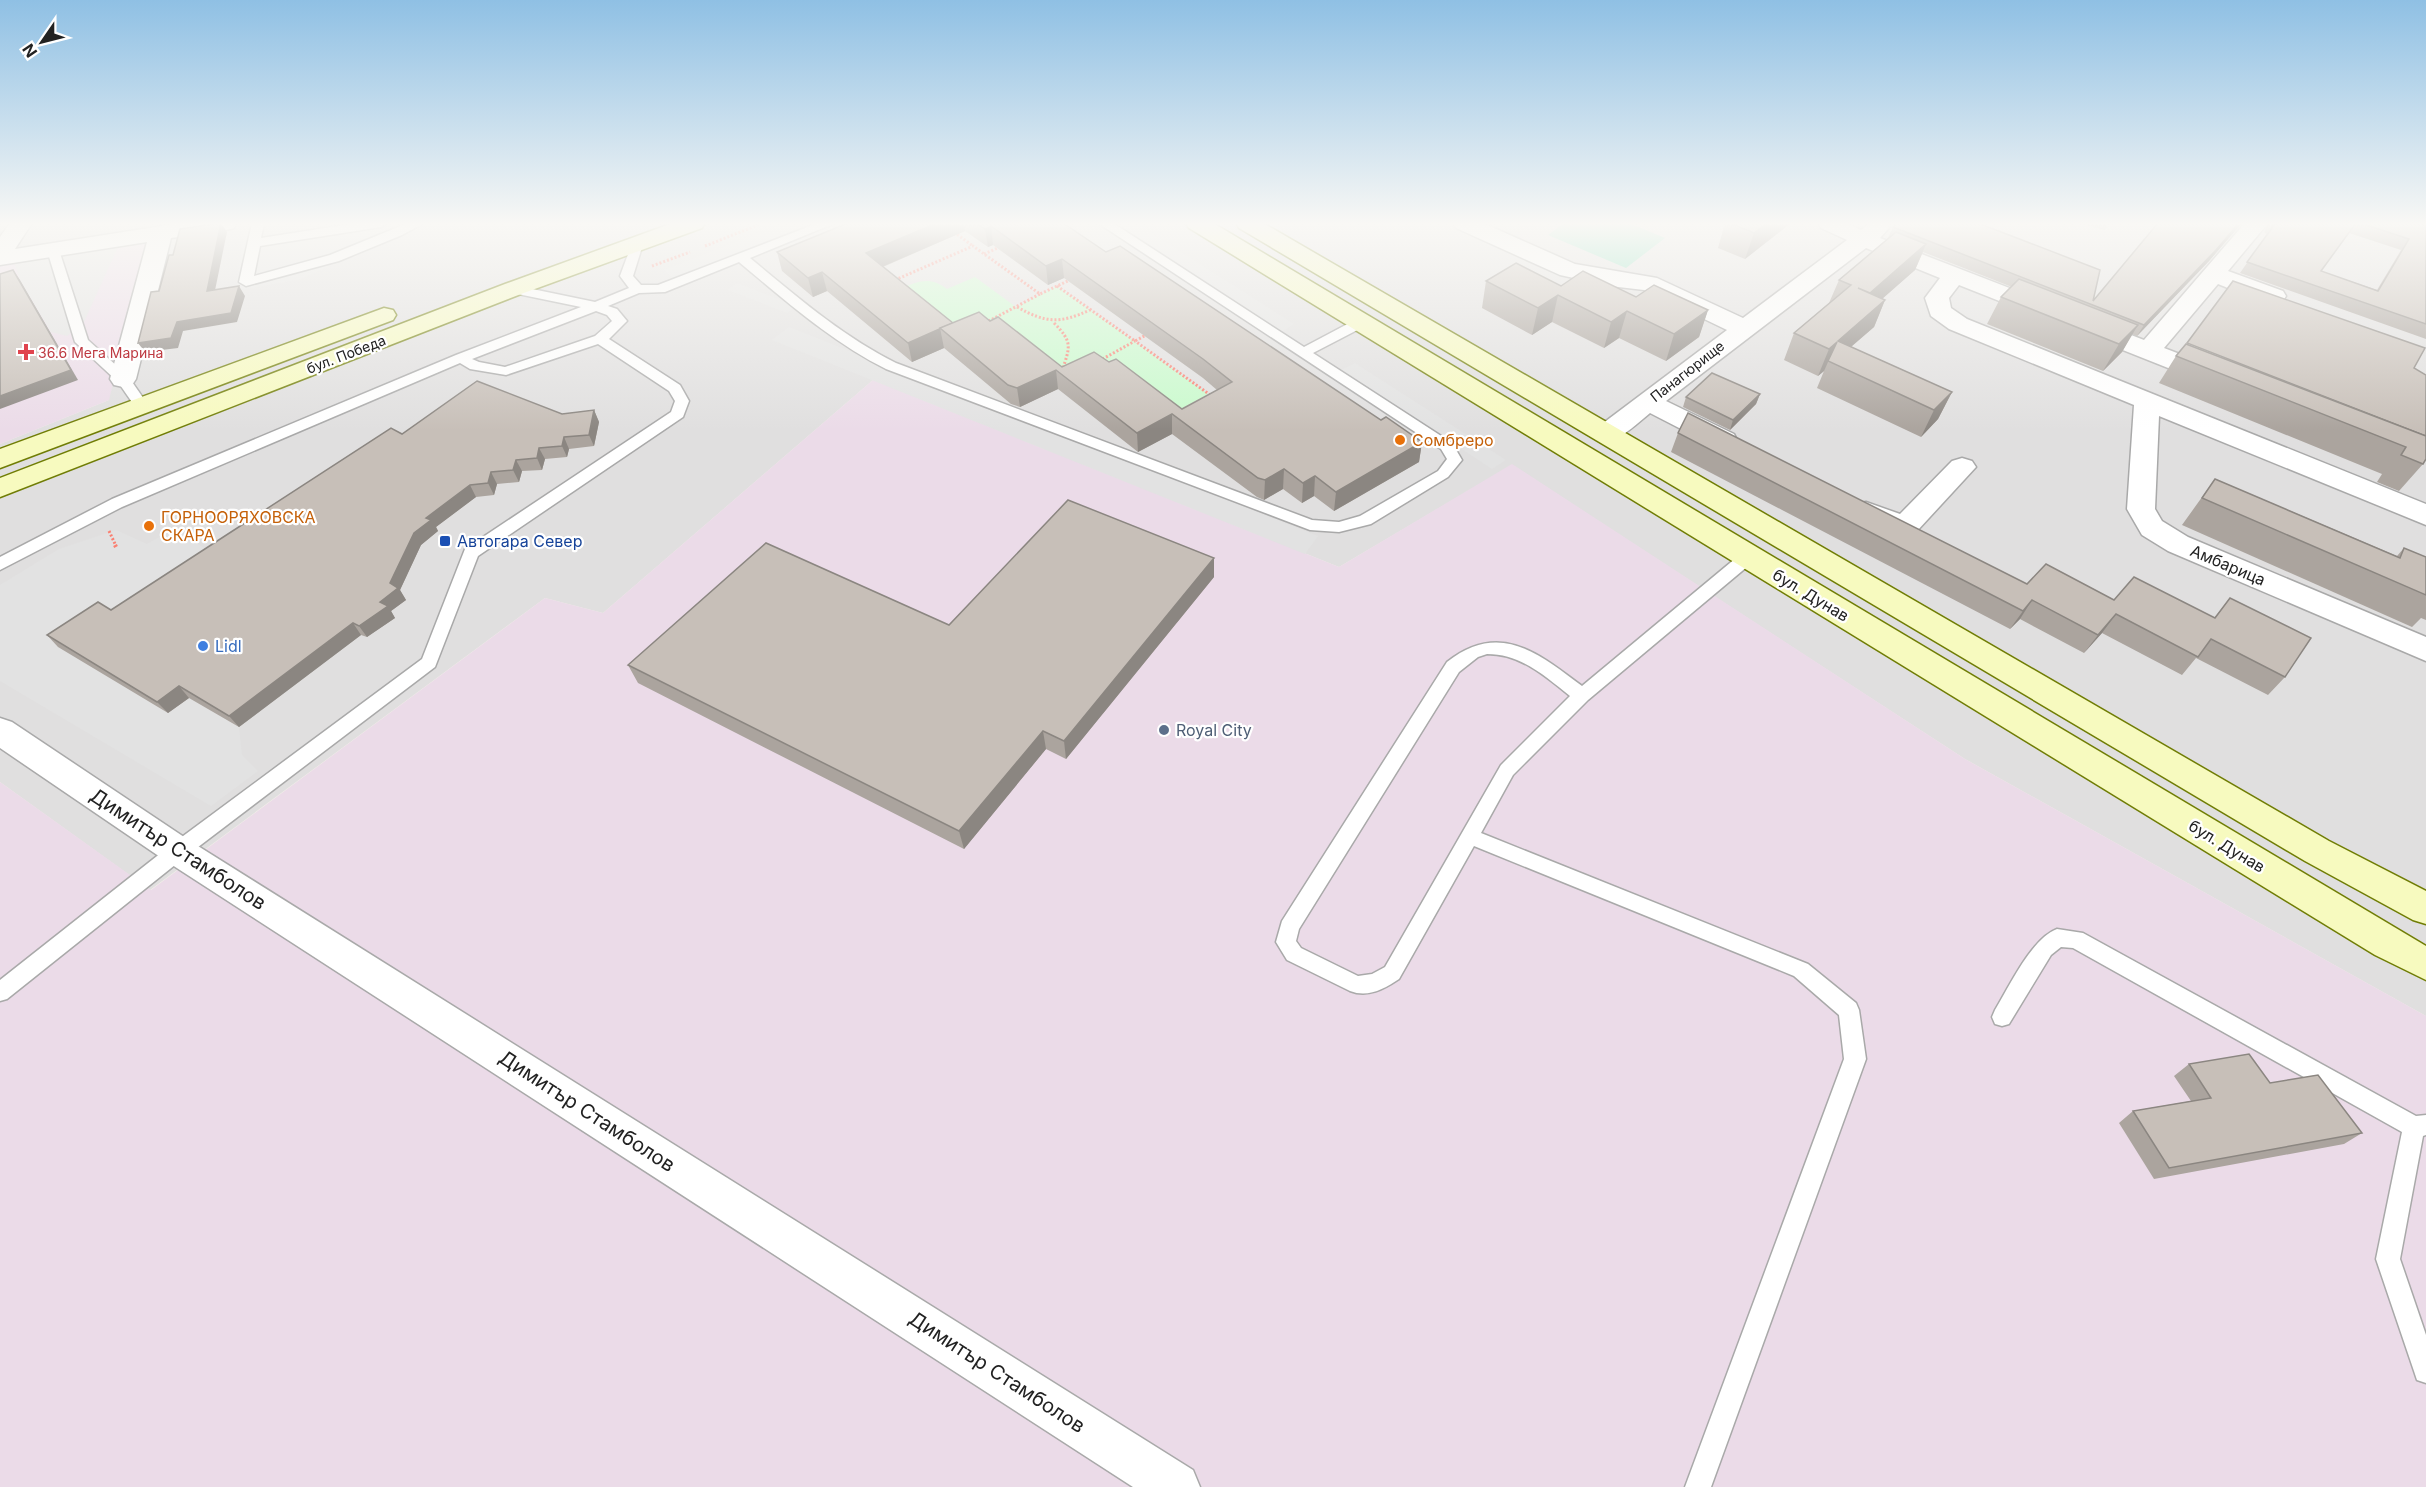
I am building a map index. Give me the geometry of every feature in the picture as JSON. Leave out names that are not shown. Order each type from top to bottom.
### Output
[{"type":"main road","name":"бул. Победа","points":[[0,459],[141,405],[466,292]]},
{"type":"main road","name":"бул. Победа","points":[[0,488],[504,292]]},
{"type":"main road","name":"бул. Дунав","points":[[1310,292],[2388,944],[2426,964]]},
{"type":"main road","points":[[1366,292],[2317,850],[2426,909]]},
{"type":"street","points":[[123,379],[147,292]]},
{"type":"street","points":[[1669,292],[1743,328]]},
{"type":"street","name":"Панагюрище","points":[[1607,433],[1792,292]]},
{"type":"street","points":[[1940,292],[1936,298],[1940,311],[1958,324],[2426,515]]},
{"type":"street","points":[[1998,292],[2237,386]]},
{"type":"street","points":[[2148,351],[2197,292]]},
{"type":"street","points":[[2265,292],[2292,302]]},
{"type":"street","name":"Амбарица","points":[[2147,400],[2141,509],[2152,528],[2178,544],[2426,650]]},
{"type":"street","points":[[1648,402],[1742,449]]},
{"type":"street","points":[[1847,501],[1889,523],[1907,524],[1962,467]]},
{"type":"street","name":"Димитър Стамболов","points":[[0,732],[178,851],[1176,1487]]},
{"type":"lane","points":[[66,292],[82,342],[123,379],[141,405]]},
{"type":"lane","points":[[461,358],[475,366],[506,371],[600,339],[620,321],[612,312],[596,306],[530,292]]},
{"type":"lane","points":[[0,564],[117,503],[461,358],[629,292]]},
{"type":"lane","points":[[784,292],[867,354],[891,366],[1310,525],[1339,527],[1365,520],[1443,474],[1455,460],[1447,446],[1210,292]]},
{"type":"lane","points":[[1302,353],[1360,323]]},
{"type":"lane","points":[[0,992],[178,851],[429,663],[471,553],[678,414],[682,401],[675,388],[600,339]]},
{"type":"lane","points":[[1582,695],[1525,654],[1498,646],[1473,652],[1453,667],[1289,927],[1286,942],[1294,954],[1357,985],[1376,983],[1392,974],[1507,770],[1582,695],[1748,556]]},
{"type":"lane","points":[[1468,836],[1801,970],[1849,1010],[1855,1059],[1698,1487]]},
{"type":"lane","points":[[2002,1017],[2044,949],[2057,938],[2076,939],[2420,1126],[2388,1259],[2426,1371]]},
{"type":"path","points":[[976,327],[1043,292]]},
{"type":"path","points":[[1066,292],[1217,399],[1208,405]]},
{"type":"path","points":[[1016,307],[1032,316],[1054,323],[1066,335],[1070,347],[1062,371]]},
{"type":"path","points":[[1054,323],[1071,319],[1090,310]]},
{"type":"path","points":[[993,319],[1001,326]]},
{"type":"path","points":[[1093,364],[1156,331]]},
{"type":"path","points":[[1053,365],[1069,377]]},
{"type":"shaded area","points":[[0,292],[135,292],[109,400],[0,444]]},
{"type":"shaded area","points":[[27,292],[97,292],[84,322],[67,336],[51,332]]},
{"type":"shaded area","points":[[29,292],[2426,292],[2426,1016],[1965,759],[1512,465],[1339,567],[873,380],[603,613],[545,598],[150,890],[0,782],[0,444],[109,400]]},
{"type":"shaded area","points":[[734,292],[761,292],[796,306],[787,313]]},
{"type":"shaded area","points":[[1220,292],[1244,292],[1294,324],[1281,332]]},
{"type":"shaded area","points":[[789,327],[1318,536],[1305,554],[772,340]]},
{"type":"shaded area","points":[[1355,363],[1506,460],[1492,469],[1341,370]]},
{"type":"shaded area","points":[[873,380],[1339,567],[1512,464],[1965,759],[2426,1016],[2426,1487],[0,1487],[0,782],[151,890],[545,598],[603,613]]},
{"type":"shaded area","points":[[173,529],[206,549],[167,713],[189,698],[239,727],[242,755],[258,771],[211,806],[0,681],[0,585],[59,549],[116,530],[147,544]]},
{"type":"green space","points":[[904,292],[996,292],[1016,307],[1045,292],[1066,292],[1208,394],[1174,413],[1069,377],[993,319],[959,334]]},
{"type":"building","points":[[0,292],[26,292],[71,370],[0,396]]},
{"type":"building","points":[[151,292],[237,292],[231,313],[177,322],[171,338],[138,343]]},
{"type":"building","points":[[847,292],[915,292],[953,323],[908,343]]},
{"type":"building","points":[[1109,292],[1190,292],[1381,420],[1386,417],[1422,442],[1336,492],[1315,476],[1303,483],[1284,469],[1265,480],[1258,478],[1172,414],[1137,433],[1056,370],[1017,388],[1008,385],[940,328],[979,312],[990,321],[998,317],[1062,367],[1094,352],[1109,362],[1116,359],[1182,409],[1232,382]]},
{"type":"building","points":[[1508,292],[1627,292],[1636,297],[1643,292],[1670,292],[1708,310],[1674,334],[1627,311],[1611,322],[1558,295],[1538,308]]},
{"type":"building","points":[[1842,292],[1868,292],[1885,300],[1838,341],[1952,392],[1934,410],[1828,361],[1837,342],[1829,349],[1794,333]]},
{"type":"building","points":[[2006,292],[2054,292],[2138,325],[2119,344],[2001,297]]},
{"type":"building","points":[[2060,292],[2095,292],[2093,301],[2100,292],[2175,292],[2144,325]]},
{"type":"building","points":[[2225,292],[2266,292],[2425,348],[2414,368],[2426,375],[2426,436],[2187,343]]},
{"type":"building","points":[[2335,292],[2426,292],[2426,324]]},
{"type":"building","points":[[2186,344],[2426,436],[2426,459],[2423,464],[2401,455],[2406,447],[2176,356]]},
{"type":"building","points":[[1712,373],[1760,394],[1733,420],[1686,397]]},
{"type":"building","points":[[477,381],[562,414],[594,410],[589,435],[564,437],[562,446],[539,448],[537,458],[516,460],[513,470],[491,472],[488,483],[470,485],[426,518],[431,520],[414,533],[390,583],[398,588],[380,602],[388,606],[359,626],[353,623],[229,716],[179,686],[157,702],[47,635],[98,602],[111,610],[391,428],[402,434]]},
{"type":"building","points":[[1688,413],[2027,584],[2046,564],[2114,600],[2134,577],[2215,618],[2230,598],[2311,638],[2285,677],[2211,639],[2198,657],[2116,614],[2098,635],[2032,600],[2023,611],[1678,433]]},
{"type":"building","points":[[2215,479],[2400,558],[2404,548],[2426,557],[2426,595],[2202,498]]},
{"type":"building","points":[[1068,500],[1214,558],[1064,741],[1043,731],[959,831],[628,665],[766,543],[949,625]]},
{"type":"building","points":[[2249,1054],[2270,1083],[2318,1075],[2362,1133],[2169,1168],[2133,1111],[2211,1098],[2189,1064]]},
{"type":"place","name":"36.6 Мега Марина","points":[[26,352]]},
{"type":"place","name":"Сомбреро","points":[[1400,440]]},
{"type":"place","name":"ГОРНООРЯХОВСКА СКАРА","points":[[149,526]]},
{"type":"place","name":"Автогара Север","points":[[445,541]]},
{"type":"place","name":"Lidl","points":[[203,646]]},
{"type":"place","name":"Royal City","points":[[1164,730]]}]
